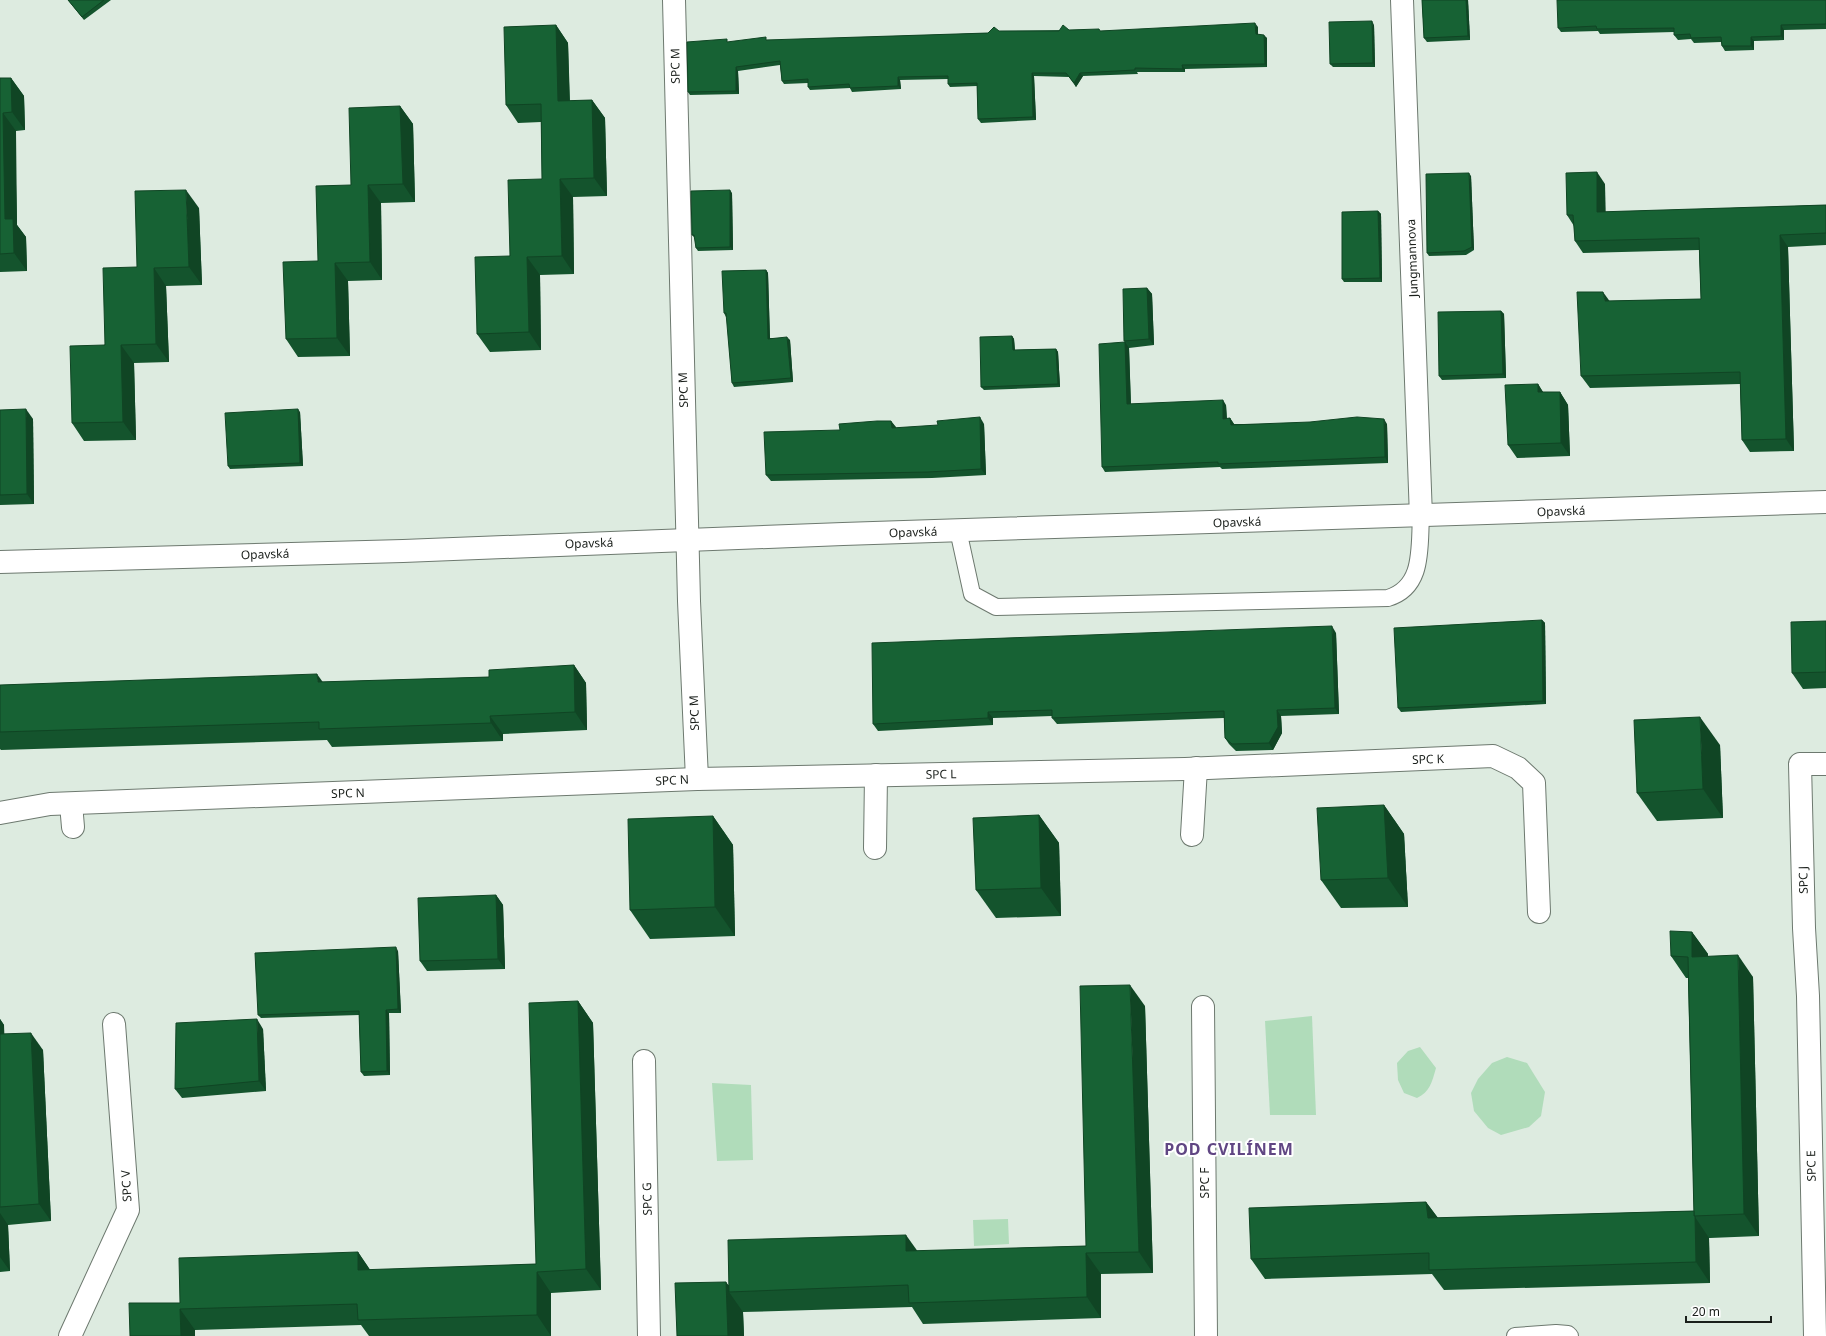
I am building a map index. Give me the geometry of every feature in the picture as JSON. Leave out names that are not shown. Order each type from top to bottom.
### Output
[{"type":"street","name":"SPC M","points":[[674,0],[688,539],[697,779]]},
{"type":"street","name":"Jungmannova","points":[[1402,0],[1421,517]]},
{"type":"street","name":"Opavská","points":[[0,562],[403,550],[1349,517],[1421,517],[1826,502]]},
{"type":"street","name":"SPC K","points":[[1190,769],[1493,756],[1518,768],[1534,783],[1539,912]]},
{"type":"street","name":"SPC J","points":[[1808,996],[1804,928],[1800,764],[1826,764]]},
{"type":"street","name":"SPC L","points":[[697,779],[1190,769]]},
{"type":"street","points":[[1190,769],[1192,835]]},
{"type":"street","points":[[875,848],[876,776]]},
{"type":"street","name":"SPC N","points":[[0,813],[50,804],[697,779]]},
{"type":"street","points":[[72,804],[73,827]]},
{"type":"street","name":"SPC E","points":[[1808,996],[1815,1336]]},
{"type":"street","name":"SPC F","points":[[1203,1007],[1206,1336]]},
{"type":"street","name":"SPC V","points":[[70,1336],[128,1210],[114,1024]]},
{"type":"street","name":"SPC G","points":[[644,1061],[649,1336]]},
{"type":"lane","points":[[958,530],[972,594],[996,607],[1388,598],[1399,595],[1408,587],[1414,576],[1417,565],[1421,517]]},
{"type":"lane","points":[[1515,1336],[1556,1333],[1568,1334],[1570,1336]]},
{"type":"green space","points":[[1312,1016],[1316,1115],[1270,1115],[1265,1021]]},
{"type":"green space","points":[[1420,1047],[1436,1068],[1428,1090],[1417,1098],[1404,1093],[1398,1080],[1397,1063],[1408,1051]]},
{"type":"green space","points":[[1507,1057],[1527,1063],[1545,1092],[1541,1116],[1529,1127],[1501,1135],[1488,1128],[1474,1111],[1471,1093],[1478,1079],[1492,1063]]},
{"type":"green space","points":[[712,1083],[751,1085],[753,1160],[717,1161]]},
{"type":"green space","points":[[1008,1219],[1009,1244],[974,1246],[973,1220]]},
{"type":"building","points":[[68,0],[104,0],[82,17]]},
{"type":"building","points":[[1422,0],[1466,0],[1468,36],[1424,38]]},
{"type":"building","points":[[1557,0],[1826,0],[1826,24],[1781,25],[1781,36],[1751,37],[1751,46],[1722,46],[1721,37],[1691,38],[1690,34],[1674,35],[1674,28],[1597,29],[1596,26],[1558,28]]},
{"type":"building","points":[[1372,21],[1373,63],[1330,64],[1329,22]]},
{"type":"building","points":[[1255,23],[1256,34],[1264,35],[1265,64],[1182,65],[1183,69],[1135,68],[1135,70],[1080,73],[1074,83],[1066,73],[1032,73],[1033,117],[978,119],[977,83],[948,84],[948,76],[898,77],[898,86],[850,88],[849,84],[808,87],[808,79],[782,81],[780,61],[736,67],[736,91],[688,92],[687,42],[727,39],[727,42],[766,37],[766,40],[988,33],[994,27],[999,31],[1059,31],[1063,25],[1069,30],[1099,29],[1100,31]]},
{"type":"building","points":[[556,25],[558,101],[592,100],[594,178],[560,179],[562,256],[527,257],[529,332],[477,334],[475,257],[510,256],[508,180],[542,179],[541,104],[506,105],[504,27]]},
{"type":"building","points":[[0,78],[11,78],[12,112],[3,113],[5,219],[13,219],[14,253],[0,254]]},
{"type":"building","points":[[400,106],[403,184],[368,185],[370,262],[335,263],[337,338],[286,339],[283,262],[318,261],[316,186],[351,185],[349,108]]},
{"type":"building","points":[[1597,172],[1597,212],[1826,205],[1826,233],[1780,235],[1786,439],[1742,440],[1740,372],[1581,376],[1577,292],[1603,292],[1605,301],[1701,299],[1699,238],[1575,241],[1573,215],[1567,215],[1566,173]]},
{"type":"building","points":[[1469,173],[1472,247],[1464,251],[1427,253],[1426,174]]},
{"type":"building","points":[[186,190],[189,267],[154,268],[156,344],[121,345],[123,422],[72,423],[70,346],[105,345],[103,268],[137,267],[135,191]]},
{"type":"building","points":[[730,190],[730,247],[696,248],[694,235],[692,235],[691,191]]},
{"type":"building","points":[[1378,211],[1380,278],[1342,279],[1342,212]]},
{"type":"building","points":[[766,270],[768,339],[787,337],[791,378],[732,383],[726,313],[724,313],[722,271]]},
{"type":"building","points":[[1147,288],[1149,339],[1124,341],[1123,289]]},
{"type":"building","points":[[1501,311],[1503,374],[1439,376],[1438,312]]},
{"type":"building","points":[[1012,336],[1013,350],[1056,349],[1058,384],[981,387],[980,337]]},
{"type":"building","points":[[1125,342],[1127,404],[1223,400],[1223,419],[1230,418],[1231,425],[1310,422],[1357,417],[1384,419],[1385,457],[1102,467],[1099,344]]},
{"type":"building","points":[[1538,384],[1538,392],[1560,392],[1561,443],[1508,445],[1505,385]]},
{"type":"building","points":[[26,409],[27,494],[0,495],[0,410]]},
{"type":"building","points":[[298,409],[300,463],[228,466],[225,413]]},
{"type":"building","points":[[980,417],[981,469],[928,472],[766,475],[764,432],[840,430],[839,424],[877,421],[891,421],[892,428],[938,425],[937,421]]},
{"type":"building","points":[[1542,620],[1543,701],[1398,708],[1394,628]]},
{"type":"building","points":[[1826,621],[1826,672],[1792,673],[1791,622]]},
{"type":"building","points":[[1332,626],[1335,708],[1277,710],[1278,727],[1269,743],[1232,744],[1225,738],[1224,711],[1052,718],[1052,710],[988,712],[988,718],[873,724],[872,643]]},
{"type":"building","points":[[574,665],[575,712],[490,716],[491,723],[319,729],[319,722],[0,732],[0,685],[317,674],[318,682],[489,677],[489,670]]},
{"type":"building","points":[[1700,717],[1703,789],[1637,793],[1634,720]]},
{"type":"building","points":[[1384,805],[1388,878],[1321,880],[1317,808]]},
{"type":"building","points":[[1039,815],[1041,888],[976,890],[973,818]]},
{"type":"building","points":[[713,816],[715,907],[630,910],[628,819]]},
{"type":"building","points":[[496,895],[498,959],[420,961],[418,898]]},
{"type":"building","points":[[1670,931],[1692,932],[1692,957],[1738,955],[1744,1214],[1694,1216],[1688,957],[1671,956]]},
{"type":"building","points":[[396,947],[398,1009],[386,1010],[387,1071],[361,1072],[359,1011],[258,1015],[255,953]]},
{"type":"building","points":[[1130,985],[1139,1252],[1086,1253],[1087,1297],[909,1303],[908,1285],[729,1292],[728,1240],[906,1235],[906,1251],[1086,1246],[1080,986]]},
{"type":"building","points":[[578,1001],[586,1269],[537,1272],[537,1315],[358,1320],[357,1304],[180,1309],[181,1336],[130,1336],[129,1303],[180,1303],[179,1258],[358,1252],[358,1270],[536,1264],[529,1003]]},
{"type":"building","points":[[257,1019],[259,1081],[175,1089],[176,1023]]},
{"type":"building","points":[[31,1033],[39,1204],[0,1207],[0,1034]]},
{"type":"building","points":[[1426,1202],[1428,1218],[1694,1211],[1696,1262],[1429,1270],[1429,1253],[1251,1259],[1249,1208]]},
{"type":"building","points":[[726,1282],[728,1336],[677,1336],[675,1283]]},
{"type":"district","name":"POD CVILÍNEM","points":[[1229,1149]]}]
